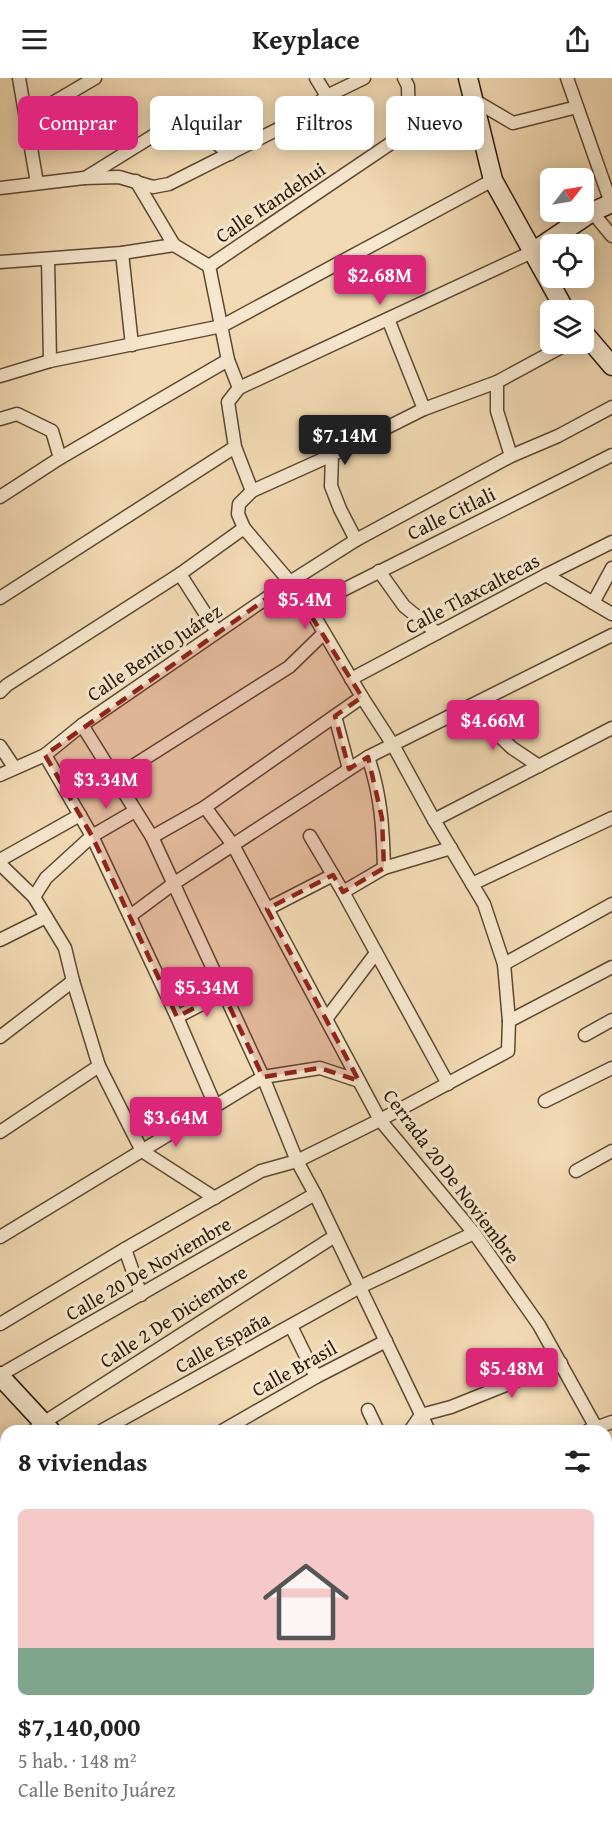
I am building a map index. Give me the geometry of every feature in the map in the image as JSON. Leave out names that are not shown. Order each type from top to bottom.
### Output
[{"type":"main road","points":[[468,78],[471,96]]},
{"type":"main road","points":[[484,145],[493,180],[560,300]]},
{"type":"main road","points":[[594,211],[611,203]]},
{"type":"main road","points":[[534,251],[577,222]]},
{"type":"main road","points":[[594,345],[612,366]]},
{"type":"main road","points":[[0,1375],[41,1425]]},
{"type":"street","points":[[19,78],[23,96]]},
{"type":"street","points":[[64,96],[94,78]]},
{"type":"street","points":[[316,78],[327,96],[364,78]]},
{"type":"street","points":[[404,78],[408,86],[408,96]]},
{"type":"street","points":[[567,78],[611,203]]},
{"type":"street","points":[[484,106],[513,123],[577,107]]},
{"type":"street","points":[[84,178],[164,129],[190,123],[230,154]]},
{"type":"street","points":[[0,188],[84,178],[119,177],[153,188],[169,184],[275,131]]},
{"type":"street","name":"Calle Itandehui","points":[[209,266],[386,147]]},
{"type":"street","points":[[32,150],[37,183]]},
{"type":"street","points":[[0,376],[50,361],[222,326],[493,180]]},
{"type":"street","points":[[136,181],[174,245],[209,266],[228,360],[239,388]]},
{"type":"street","points":[[594,214],[612,236]]},
{"type":"street","points":[[0,262],[122,254],[174,245]]},
{"type":"street","points":[[252,491],[234,447],[228,402],[239,388],[534,251]]},
{"type":"street","points":[[122,254],[132,345]]},
{"type":"street","points":[[48,259],[50,361]]},
{"type":"street","points":[[388,319],[424,409]]},
{"type":"street","points":[[0,1324],[261,1171],[297,1161],[380,1120],[508,1051],[509,1021],[504,964],[484,904],[393,745],[309,607],[244,528],[238,514],[239,504],[252,491],[332,455],[424,409],[497,382],[549,354]]},
{"type":"street","points":[[0,497],[60,458],[228,360]]},
{"type":"street","points":[[497,382],[497,411],[511,456]]},
{"type":"street","name":"Calle Benito Juárez","points":[[0,775],[45,754],[82,725],[217,632],[356,540],[511,456],[558,436],[612,407]]},
{"type":"street","points":[[0,419],[17,414],[52,431],[60,458]]},
{"type":"street","points":[[0,598],[234,447]]},
{"type":"street","points":[[332,455],[331,486],[356,540]]},
{"type":"street","name":"Calle Citlali","points":[[309,607],[612,455]]},
{"type":"street","points":[[0,692],[7,685],[180,574],[244,528]]},
{"type":"street","name":"Calle Tlaxcaltecas","points":[[351,679],[612,542]]},
{"type":"street","points":[[593,603],[612,568]]},
{"type":"street","points":[[379,571],[404,606],[438,633]]},
{"type":"street","points":[[180,574],[217,632]]},
{"type":"street","points":[[546,575],[612,615]]},
{"type":"street","points":[[114,778],[289,667],[324,633]]},
{"type":"street","points":[[130,916],[173,884],[368,757],[612,635]]},
{"type":"street","points":[[152,837],[205,807],[362,697]]},
{"type":"street","points":[[469,707],[512,748],[539,766]]},
{"type":"street","points":[[335,716],[349,769]]},
{"type":"street","points":[[82,725],[152,837],[263,1077],[297,1161],[426,1425]]},
{"type":"street","points":[[434,820],[612,728]]},
{"type":"street","points":[[0,746],[14,767]]},
{"type":"street","points":[[45,754],[92,836],[177,1017],[215,1105]]},
{"type":"street","points":[[368,757],[382,818],[384,868]]},
{"type":"street","name":"Cerrada 20 De Noviembre","points":[[205,807],[233,845],[380,1120],[474,1233],[539,1325],[561,1363],[592,1425]]},
{"type":"street","points":[[34,897],[46,878],[92,836],[135,811]]},
{"type":"street","points":[[80,814],[0,862],[34,897],[65,948],[99,1066],[142,1151],[215,1197]]},
{"type":"street","points":[[472,884],[612,818]]},
{"type":"street","points":[[309,836],[343,892],[448,1084]]},
{"type":"street","points":[[343,892],[384,868],[451,848]]},
{"type":"street","points":[[267,909],[333,875]]},
{"type":"street","points":[[504,964],[612,904]]},
{"type":"street","points":[[0,940],[46,917]]},
{"type":"street","points":[[326,1019],[376,953]]},
{"type":"street","points":[[509,1021],[612,967]]},
{"type":"street","points":[[0,1037],[73,981]]},
{"type":"street","points":[[177,1017],[223,993]]},
{"type":"street","points":[[585,1035],[612,1020]]},
{"type":"street","points":[[0,1132],[99,1066]]},
{"type":"street","points":[[0,1237],[263,1077],[320,1068],[359,1081]]},
{"type":"street","points":[[545,1101],[612,1068]]},
{"type":"street","points":[[576,1171],[612,1151]]},
{"type":"street","name":"Calle 20 De Noviembre","points":[[0,1375],[315,1194]]},
{"type":"street","name":"Calle España","points":[[112,1425],[360,1287],[474,1233]]},
{"type":"street","name":"Calle 2 De Diciembre","points":[[48,1425],[335,1236]]},
{"type":"street","points":[[125,1249],[141,1294]]},
{"type":"street","points":[[291,1326],[316,1377]]},
{"type":"street","name":"Calle Brasil","points":[[232,1425],[316,1377],[386,1341]]},
{"type":"street","points":[[414,1425],[422,1415],[451,1407],[561,1363]]},
{"type":"street","points":[[368,1410],[375,1425]]},
{"type":"highlighted area","points":[[290,582],[362,697],[335,716],[349,769],[368,757],[382,818],[384,868],[343,892],[333,875],[267,909],[359,1081],[320,1068],[263,1077],[223,993],[177,1017],[92,836],[45,755]]}]
